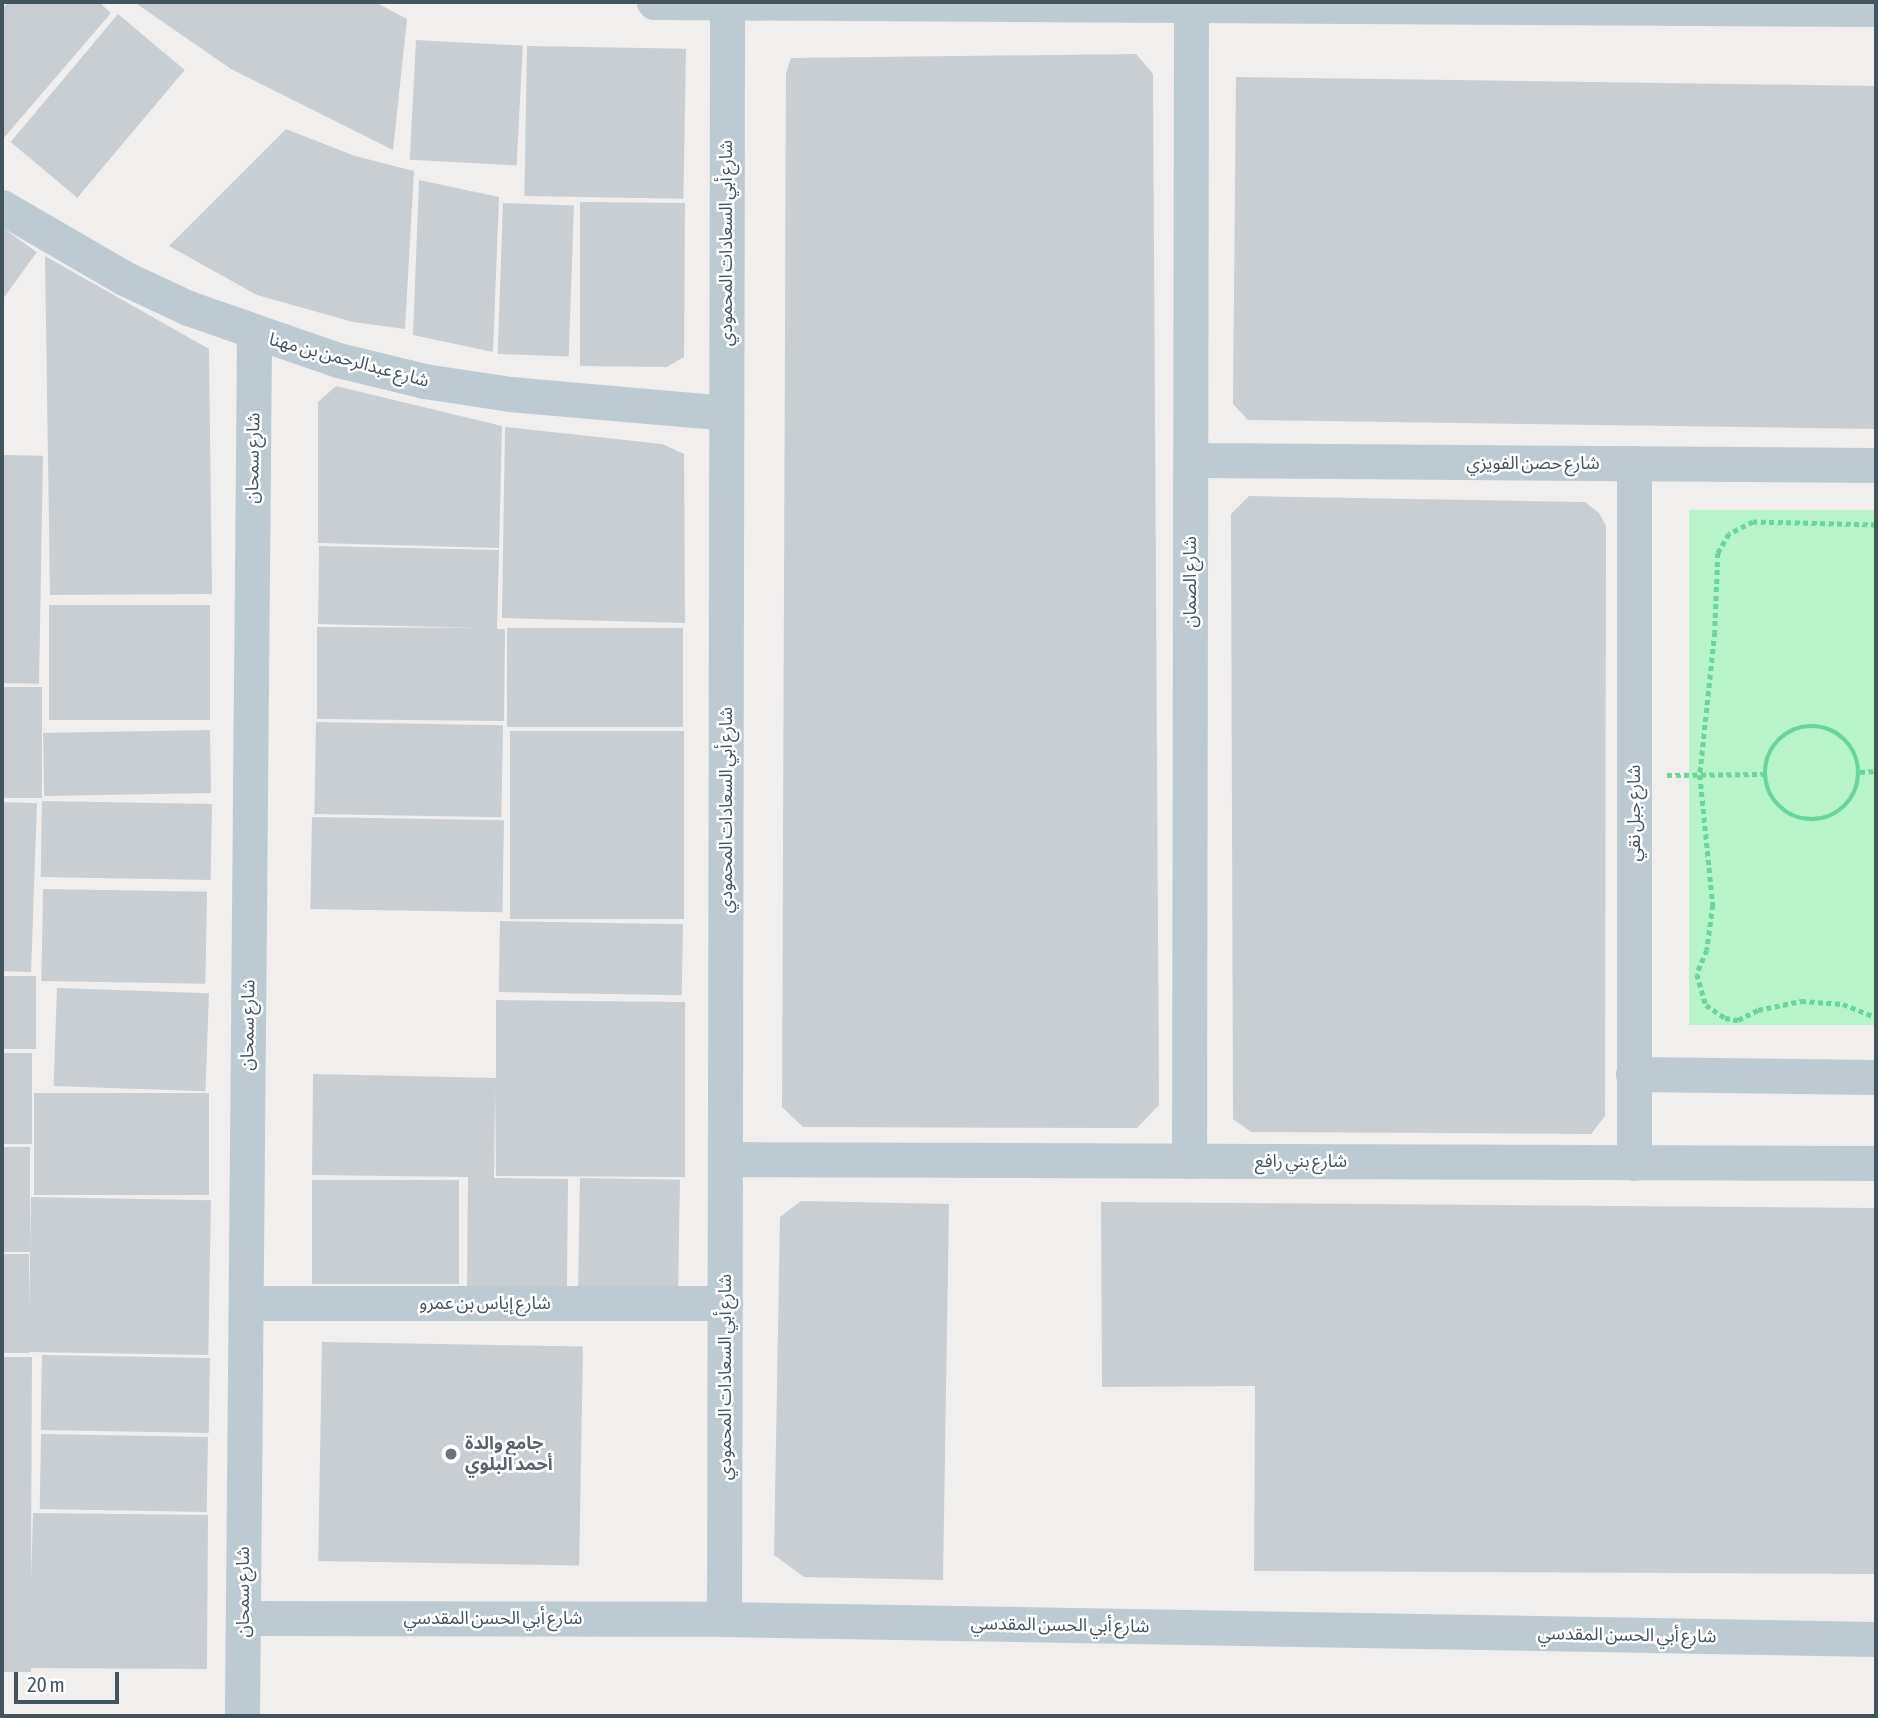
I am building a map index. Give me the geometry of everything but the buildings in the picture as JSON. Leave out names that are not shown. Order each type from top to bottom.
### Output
[{"type":"street","points":[[654,2],[1876,9]]},
{"type":"street","name":"شارع أبي السعادات المحمودي","points":[[724,1619],[727,2]]},
{"type":"street","name":"شارع الصمان","points":[[1189,1161],[1191,4]]},
{"type":"street","name":"شارع عبدالرحمن بن مهنا","points":[[2,207],[124,278],[254,334],[381,371],[467,388],[726,413]]},
{"type":"street","name":"شارع سمحان","points":[[242,1716],[254,334]]},
{"type":"street","name":"شارع حصن الفويزي","points":[[1191,460],[1876,465]]},
{"type":"street","name":"شارع جبل نقي","points":[[1633,463],[1634,1163]]},
{"type":"street","points":[[1633,1074],[1876,1077]]},
{"type":"street","name":"شارع بني رافع","points":[[726,1159],[1876,1163]]},
{"type":"street","name":"شارع إياس بن عمرو","points":[[246,1303],[725,1303]]},
{"type":"street","name":"شارع أبي الحسن المقدسي","points":[[243,1618],[724,1619],[1876,1639]]},
{"type":"path","points":[[1876,525],[1753,522],[1723,543],[1715,564],[1715,632],[1700,775],[1713,905],[1707,950],[1697,974],[1706,1005],[1725,1018],[1738,1020],[1758,1010],[1801,1000],[1843,1004],[1876,1017]]},
{"type":"path","points":[[1811,725],[1826,727],[1844,739],[1857,757],[1860,772],[1852,800],[1828,818],[1814,820],[1786,812],[1767,789],[1765,774],[1778,740],[1796,728],[1811,725]]},
{"type":"path","points":[[1860,772],[1876,771]]},
{"type":"path","points":[[1634,776],[1765,774]]},
{"type":"green space","points":[[1689,510],[1876,510],[1876,1025],[1689,1025]]},
{"type":"place","name":"جامع والدة أحمد البلوي","points":[[451,1454]]}]
